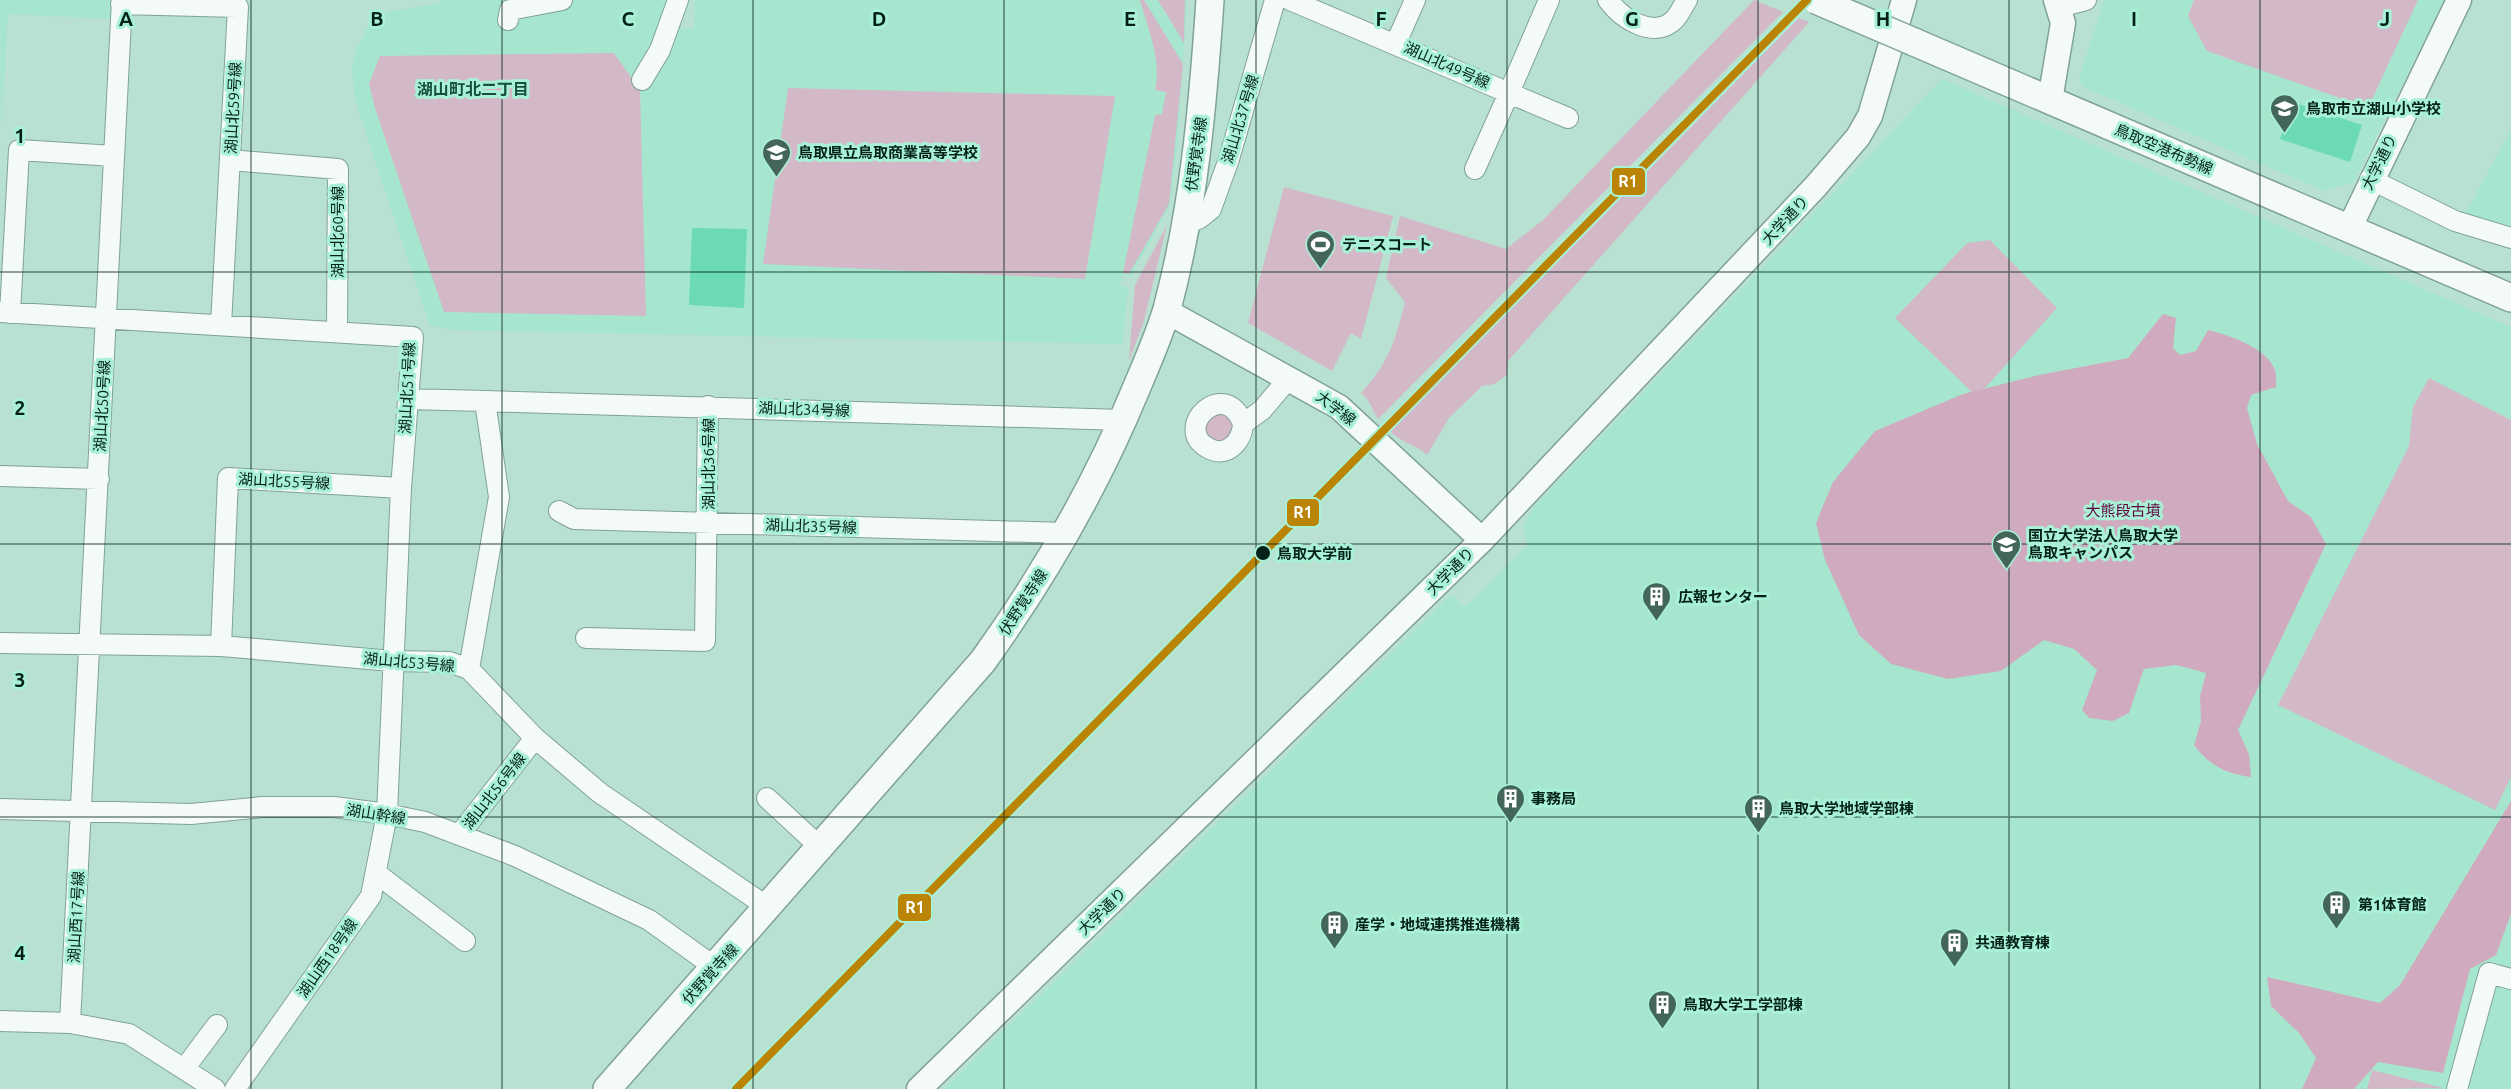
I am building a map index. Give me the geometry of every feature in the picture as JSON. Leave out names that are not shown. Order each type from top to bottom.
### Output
[{"type":"main road","name":"伏野覚寺線","points":[[607,1089],[769,908],[983,661],[1030,595],[1065,533],[1123,420],[1166,311],[1185,224],[1202,123],[1210,0]]},
{"type":"main road","name":"鳥取空港布勢線","points":[[1816,0],[2511,298]]},
{"type":"street","points":[[508,20],[510,10],[562,0]]},
{"type":"street","points":[[642,80],[660,50],[678,0]]},
{"type":"street","name":"湖山北37号線","points":[[1185,224],[1200,218],[1210,209],[1229,159],[1275,0]]},
{"type":"street","name":"湖山北49号線","points":[[1290,0],[1396,43],[1509,93],[1549,0]]},
{"type":"street","points":[[1396,43],[1415,0]]},
{"type":"street","points":[[1608,0],[1637,25],[1658,28],[1673,21],[1687,0]]},
{"type":"street","name":"大学通り","points":[[919,1089],[1482,540],[1808,195],[1858,137],[1870,116],[1904,0]]},
{"type":"street","points":[[2050,100],[2063,23],[2057,4],[2086,0]]},
{"type":"street","name":"大学通り","points":[[2349,228],[2370,179],[2459,0]]},
{"type":"street","name":"湖山北50号線","points":[[81,811],[122,2]]},
{"type":"street","name":"湖山北59号線","points":[[122,2],[238,7],[221,325]]},
{"type":"street","points":[[1475,169],[1509,93],[1568,118]]},
{"type":"street","points":[[5,313],[19,150],[114,156]]},
{"type":"street","name":"湖山北60号線","points":[[230,160],[338,169],[337,332]]},
{"type":"street","points":[[2370,179],[2455,221],[2511,238]]},
{"type":"street","name":"大学線","points":[[1166,311],[1339,406],[1482,540]]},
{"type":"street","name":"湖山北51号線","points":[[5,313],[413,337],[401,488],[387,814]]},
{"type":"street","points":[[1243,424],[1262,410],[1289,378]]},
{"type":"street","points":[[408,399],[485,400]]},
{"type":"street","name":"湖山北34号線","points":[[485,400],[1123,420]]},
{"type":"street","name":"湖山北53号線","points":[[0,643],[221,646],[392,661],[449,662],[469,669],[499,497],[485,400]]},
{"type":"street","name":"湖山北36号線","points":[[586,638],[705,641],[708,406]]},
{"type":"street","points":[[0,476],[99,479]]},
{"type":"street","name":"湖山北55号線","points":[[221,646],[228,478],[401,488]]},
{"type":"street","name":"湖山北35号線","points":[[559,511],[574,519],[1065,533]]},
{"type":"street","name":"湖山北56号線","points":[[459,835],[535,738],[469,669]]},
{"type":"street","points":[[535,738],[600,793],[769,908]]},
{"type":"street","points":[[767,798],[821,848]]},
{"type":"street","name":"湖山幹線","points":[[0,809],[191,814],[263,807],[334,807],[425,822],[515,856],[649,920],[716,968]]},
{"type":"street","name":"湖山西17号線","points":[[70,1023],[81,811]]},
{"type":"street","name":"湖山西18号線","points":[[235,1089],[371,896],[387,814]]},
{"type":"street","points":[[376,873],[465,941]]},
{"type":"street","points":[[2457,1089],[2489,973],[2511,979]]},
{"type":"street","points":[[0,1021],[70,1023],[129,1034],[215,1089]]},
{"type":"street","points":[[184,1069],[217,1025]]},
{"type":"shaded area","points":[[0,0],[114,0],[114,19],[8,14],[1,130]]},
{"type":"shaded area","name":"鳥取県立鳥取商業高等学校","points":[[441,0],[678,0],[681,29],[694,29],[695,0],[1187,0],[1177,150],[1170,205],[1131,276],[1123,275],[1120,285],[1128,288],[1122,344],[454,330],[430,326],[355,100],[352,67],[357,48],[367,27],[387,12],[440,3]]},
{"type":"shaded area","points":[[1140,0],[1144,0],[1183,64],[1169,204],[1129,274],[1123,273],[1155,115],[1162,114],[1166,92],[1155,90],[1157,68],[1155,56]]},
{"type":"shaded area","points":[[1158,0],[1185,0],[1184,43]]},
{"type":"shaded area","points":[[1754,0],[1783,12],[1378,419],[1361,393],[1378,372],[1390,351],[1405,302],[1386,278],[1400,216],[1506,249],[1543,220]]},
{"type":"shaded area","name":"鳥取市立湖山小学校","points":[[2104,0],[2444,0],[2354,182],[2324,191],[2083,87],[2079,78]]},
{"type":"shaded area","points":[[2194,0],[2418,0],[2368,108],[2207,51],[2188,16]]},
{"type":"shaded area","points":[[1799,18],[1809,22],[1508,361],[1507,375],[1494,384],[1482,386],[1449,418],[1427,455],[1390,431]]},
{"type":"shaded area","points":[[614,53],[640,90],[646,316],[444,312],[369,84],[380,56]]},
{"type":"shaded area","name":"国立大学法人鳥取大学 鳥取キャンパス","points":[[1942,79],[2511,327],[2511,1089],[944,1089],[1451,595],[1465,607],[1528,545],[1523,528],[1532,509]]},
{"type":"shaded area","points":[[788,88],[1115,96],[1085,279],[763,264]]},
{"type":"shaded area","points":[[2292,102],[2362,125],[2350,162],[2280,139]]},
{"type":"shaded area","points":[[2511,130],[2511,234],[2462,219]]},
{"type":"shaded area","name":"テニスコート","points":[[1284,187],[1393,216],[1361,339],[1351,333],[1332,371],[1248,323]]},
{"type":"shaded area","points":[[1167,225],[1144,321],[1129,361],[1135,285]]},
{"type":"shaded area","points":[[692,228],[747,229],[744,308],[689,305]]},
{"type":"shaded area","points":[[1990,240],[2057,308],[1977,397],[1895,318],[1967,243]]},
{"type":"shaded area","points":[[2429,378],[2511,420],[2511,777],[2495,810],[2278,705],[2409,446],[2413,407]]},
{"type":"shaded area","points":[[1212,412],[1232,414],[1234,435],[1220,443],[1206,436],[1203,425]]},
{"type":"shaded area","points":[[2372,1070],[2443,1088],[2367,1089]]},
{"type":"green space","name":"大熊段古墳","points":[[2163,314],[2176,318],[2173,348],[2180,355],[2196,351],[2208,330],[2254,348],[2263,354],[2274,368],[2276,387],[2251,395],[2247,408],[2257,444],[2288,501],[2311,517],[2326,544],[2238,730],[2249,754],[2251,777],[2234,774],[2219,767],[2206,758],[2194,745],[2201,721],[2200,696],[2206,673],[2176,665],[2144,669],[2129,713],[2113,721],[2089,718],[2082,710],[2097,670],[2074,649],[2044,640],[2001,671],[1948,679],[1891,664],[1859,635],[1825,560],[1816,523],[1833,482],[1875,431],[1963,394],[2039,375],[2128,358]]},
{"type":"green space","points":[[2511,801],[2511,914],[2496,955],[2470,969],[2443,1073],[2378,1062],[2354,1089],[2302,1089],[2316,1058],[2299,1033],[2271,1006],[2267,977],[2380,1003],[2400,985]]},
{"type":"transit line","name":"R1","points":[[736,1089],[1807,0]]},
{"type":"place","name":"鳥取市立湖山小学校","points":[[2285,134]]},
{"type":"place","name":"鳥取県立鳥取商業高等学校","points":[[777,178]]},
{"type":"place","name":"テニスコート","points":[[1321,270]]},
{"type":"place","name":"鳥取大学前","points":[[1263,553]]},
{"type":"place","name":"国立大学法人鳥取大学 鳥取キャンパス","points":[[2007,570]]},
{"type":"place","name":"広報センター","points":[[1657,622]]},
{"type":"place","name":"事務局","points":[[1510,824]]},
{"type":"place","name":"鳥取大学地域学部棟","points":[[1758,834]]},
{"type":"place","name":"第1体育館","points":[[2337,930]]},
{"type":"place","name":"産学・地域連携推進機構","points":[[1334,950]]},
{"type":"place","name":"共通教育棟","points":[[1954,968]]},
{"type":"place","name":"鳥取大学工学部棟","points":[[1662,1030]]},
{"type":"district","name":"湖山町北二丁目","points":[[473,89]]}]
